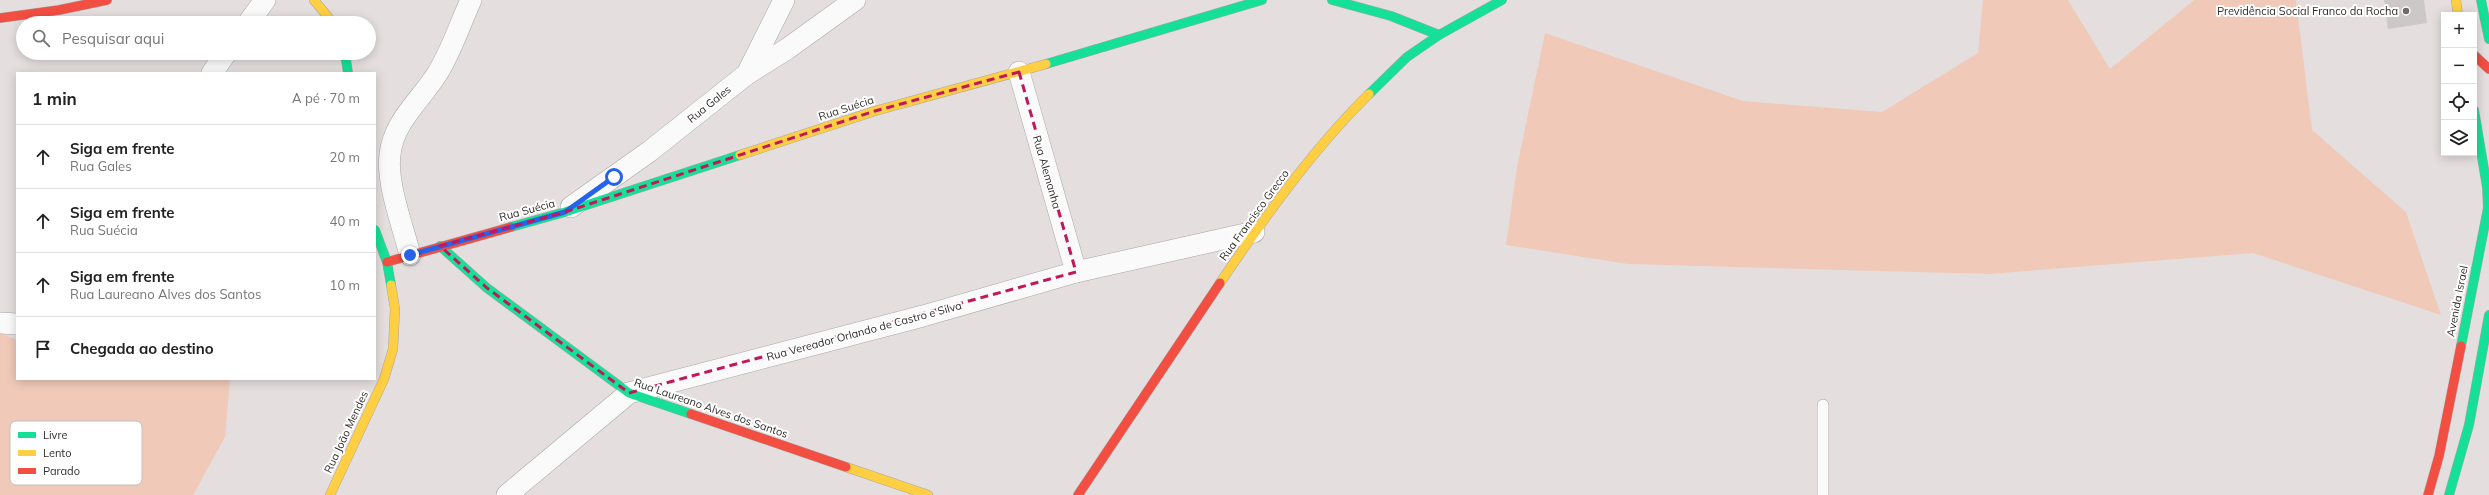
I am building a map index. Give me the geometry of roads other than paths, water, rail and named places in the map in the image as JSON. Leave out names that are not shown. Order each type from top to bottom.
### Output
[{"type":"street","points":[[0,18],[59,10],[106,0]]},
{"type":"street","points":[[253,16],[265,0]]},
{"type":"street","points":[[314,0],[327,16]]},
{"type":"street","points":[[410,255],[390,177],[389,155],[393,138],[403,118],[437,75],[471,0]]},
{"type":"street","points":[[747,74],[784,0]]},
{"type":"street","name":"Rua Gales","points":[[565,212],[650,152],[747,74],[787,49],[855,0]]},
{"type":"street","name":"Rua Suécia","points":[[440,246],[565,212],[875,111],[1019,72],[1262,0]]},
{"type":"street","points":[[1332,0],[1390,16],[1439,34]]},
{"type":"street","name":"Rua Francisco Grecco","points":[[1078,495],[1254,232],[1347,116],[1407,57],[1439,34],[1502,0]]},
{"type":"street","points":[[2456,0],[2458,12]]},
{"type":"street","points":[[2481,0],[2489,39]]},
{"type":"street","points":[[2477,58],[2489,69]]},
{"type":"street","points":[[213,72],[221,60]]},
{"type":"street","points":[[346,60],[348,72]]},
{"type":"street","name":"Rua Alemanha","points":[[1019,72],[1076,272]]},
{"type":"street","name":"Avenida Israel","points":[[2428,495],[2439,456],[2488,208],[2487,188],[2476,120]]},
{"type":"street","name":"Rua Vereador Orlando de Castro e Silva","points":[[507,495],[629,393],[923,316],[1076,272],[1254,232]]},
{"type":"street","name":"Rua João Mendes","points":[[330,495],[384,380],[393,349],[395,309],[387,262],[376,233]]},
{"type":"street","points":[[387,262],[440,246]]},
{"type":"street","name":"Rua Laureano Alves dos Santos","points":[[440,246],[487,288],[629,393],[928,495]]},
{"type":"street","points":[[2449,495],[2469,425],[2489,315]]},
{"type":"street","points":[[0,323],[16,324]]},
{"type":"lane","points":[[1823,405],[1824,495]]},
{"type":"place","name":"Previdência Social Franco da Rocha","points":[[2406,11]]}]
